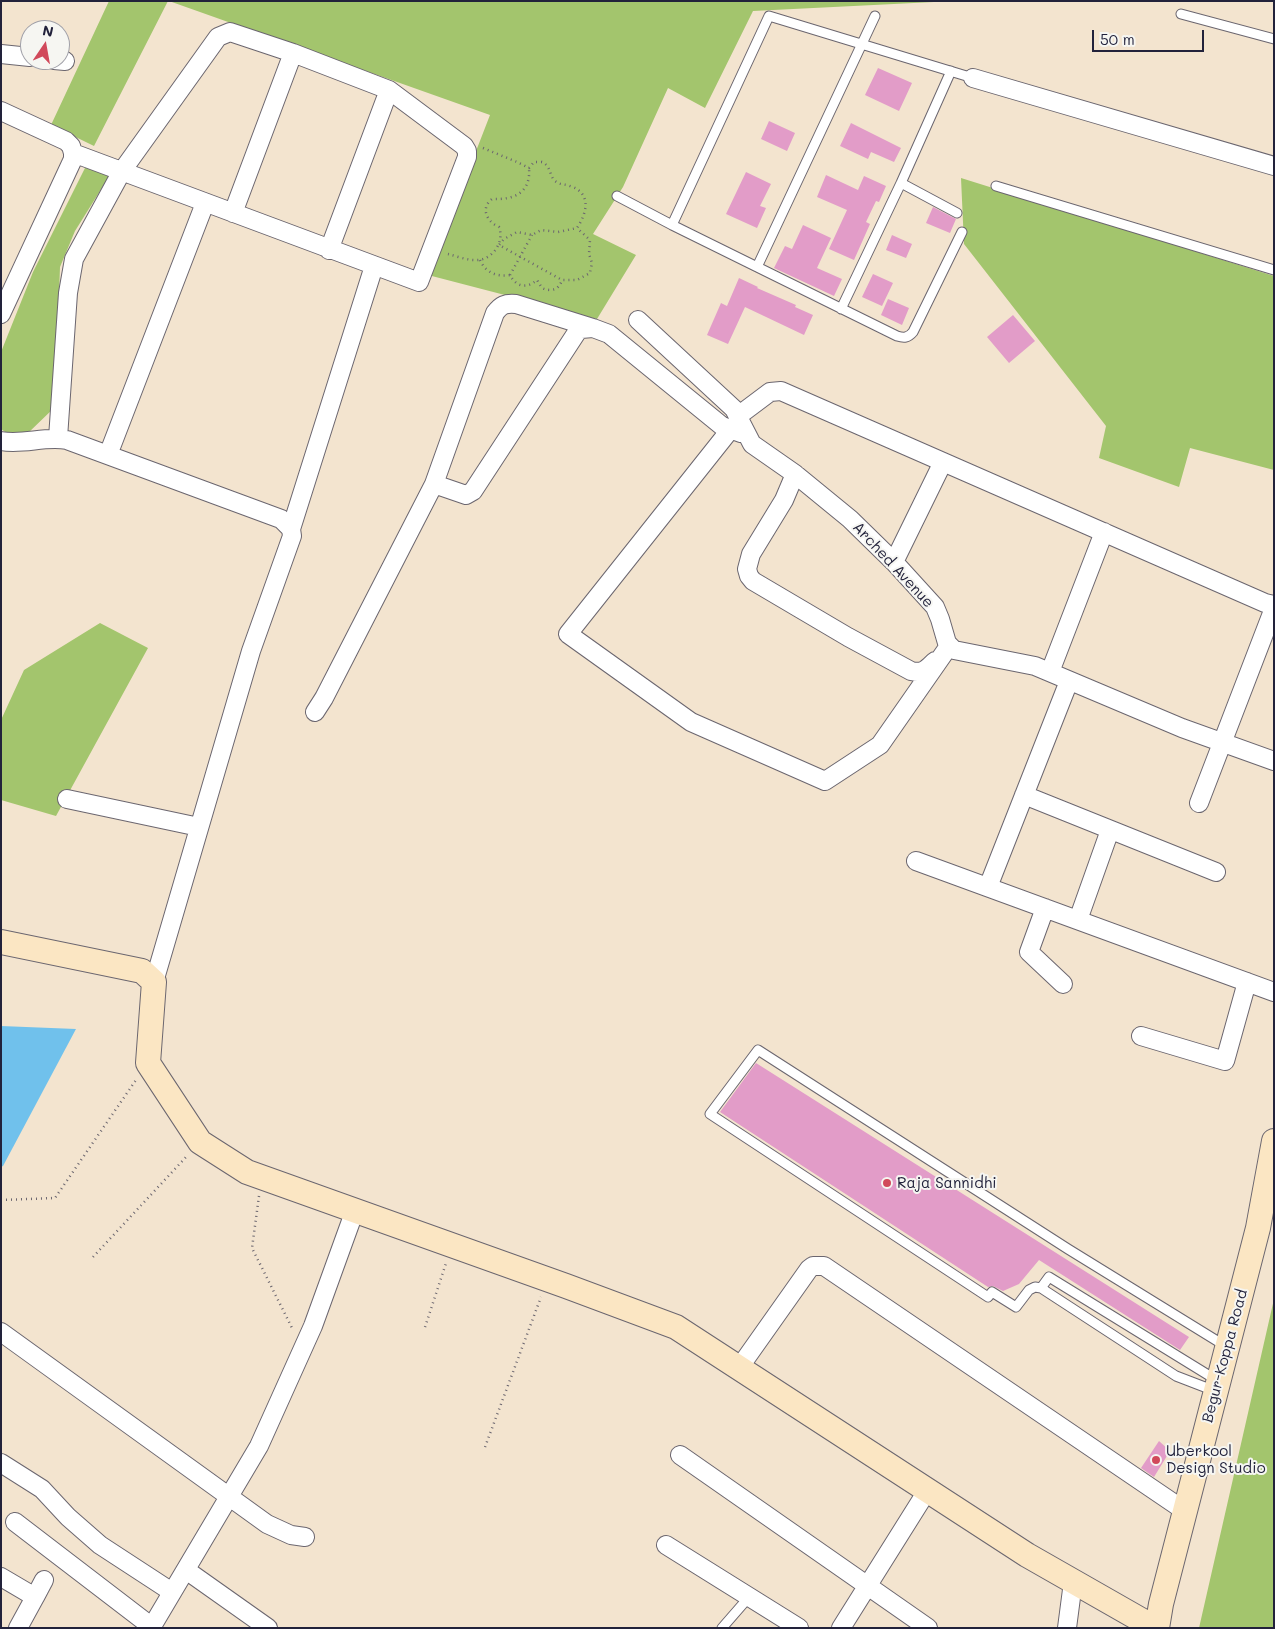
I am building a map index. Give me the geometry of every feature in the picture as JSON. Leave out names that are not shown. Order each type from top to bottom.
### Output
[{"type":"street","points":[[58,438],[68,293],[74,259],[122,171],[218,37],[230,32],[293,53],[389,90],[464,146],[467,151],[467,157],[419,282],[329,250],[233,213],[205,203],[122,171],[73,153]]},
{"type":"street","points":[[233,213],[293,53]]},
{"type":"street","points":[[1,54],[20,56]]},
{"type":"street","points":[[973,78],[1274,166]]},
{"type":"street","points":[[329,250],[389,90]]},
{"type":"street","points":[[1,111],[66,141],[71,146],[73,153],[73,159],[1,314]]},
{"type":"street","points":[[108,456],[205,203]]},
{"type":"street","points":[[374,266],[291,529],[292,536],[251,651],[154,982],[148,1062],[200,1142],[246,1172],[548,1279],[676,1327],[1026,1555],[1156,1628]]},
{"type":"street","name":"Arched Avenue","points":[[434,484],[495,313],[500,306],[507,303],[516,304],[593,328],[609,334],[722,426],[738,427],[752,444],[795,474],[850,519],[894,562],[935,607],[949,646]]},
{"type":"street","points":[[638,320],[734,409],[738,427]]},
{"type":"street","points":[[315,712],[324,698],[434,484],[466,495],[474,491],[576,332],[581,329],[593,328]]},
{"type":"street","points":[[949,646],[880,745],[824,781],[691,722],[568,634],[738,427],[770,392],[781,391],[1274,606],[1199,803]]},
{"type":"street","points":[[1,440],[18,442],[58,438],[281,519],[291,529]]},
{"type":"street","points":[[894,562],[943,462]]},
{"type":"street","points":[[795,474],[784,500],[751,554],[747,569],[753,582],[911,671],[923,672],[949,646]]},
{"type":"street","points":[[1050,672],[1104,532]]},
{"type":"street","points":[[949,646],[954,650],[965,653],[1035,666],[1222,744],[1274,761]]},
{"type":"street","points":[[988,887],[1069,681]]},
{"type":"street","points":[[1024,795],[1216,872]]},
{"type":"street","points":[[67,799],[200,827]]},
{"type":"street","points":[[1078,920],[1110,830]]},
{"type":"street","points":[[916,861],[1274,992]]},
{"type":"street","points":[[1045,908],[1029,952],[1063,984]]},
{"type":"street","points":[[1,942],[142,971],[154,982]]},
{"type":"street","points":[[1141,1036],[1225,1061],[1247,982]]},
{"type":"street","name":"Begur-Koppa Road","points":[[1156,1628],[1258,1228],[1274,1141]]},
{"type":"street","points":[[14,1522],[151,1627],[259,1446],[313,1326],[355,1210]]},
{"type":"street","points":[[739,1368],[809,1269],[813,1266],[824,1266],[1185,1511]]},
{"type":"street","points":[[1,1332],[229,1498],[276,1529],[290,1535],[306,1537]]},
{"type":"street","points":[[680,1455],[928,1628]]},
{"type":"street","points":[[1,1463],[42,1489],[68,1517],[100,1545],[172,1592]]},
{"type":"street","points":[[841,1628],[927,1490]]},
{"type":"street","points":[[666,1545],[799,1628]]},
{"type":"street","points":[[186,1570],[268,1628]]},
{"type":"street","points":[[1,1577],[35,1597]]},
{"type":"street","points":[[18,1628],[44,1580]]},
{"type":"street","points":[[1067,1628],[1073,1582]]},
{"type":"lane","points":[[1181,14],[1274,39]]},
{"type":"lane","points":[[672,225],[769,16],[864,43],[973,78]]},
{"type":"lane","points":[[757,267],[864,43],[875,16]]},
{"type":"lane","points":[[840,309],[901,183],[951,71]]},
{"type":"lane","points":[[901,183],[957,212]]},
{"type":"lane","points":[[996,186],[1274,270]]},
{"type":"lane","points":[[617,196],[897,336],[909,336],[913,332],[962,232]]},
{"type":"lane","points":[[1217,1386],[1176,1376],[1041,1288],[1035,1287],[1029,1290],[1016,1308],[992,1292],[988,1297],[710,1114],[758,1050],[1068,1249],[1227,1347]]},
{"type":"lane","points":[[1041,1288],[1050,1277],[1217,1386]]},
{"type":"lane","points":[[722,1628],[749,1597]]},
{"type":"path","points":[[481,148],[529,168]]},
{"type":"path","points":[[432,249],[476,261],[490,256],[504,239],[517,232],[532,234],[541,230],[558,232],[577,228],[586,208],[586,201],[581,192],[571,186],[557,182],[551,175],[548,166],[542,162],[534,162],[529,168],[528,183],[522,192],[512,197],[492,198],[487,204],[487,216],[501,231],[499,245]]},
{"type":"path","points":[[499,245],[562,280],[570,281],[590,273],[592,263],[589,254],[590,240],[577,228]]},
{"type":"path","points":[[510,275],[532,234]]},
{"type":"path","points":[[480,260],[490,272],[503,276],[510,275]]},
{"type":"path","points":[[510,275],[521,286],[530,285],[537,280],[542,288],[551,290],[558,287],[562,280]]},
{"type":"path","points":[[1,1200],[55,1198],[148,1062]]},
{"type":"path","points":[[93,1257],[200,1142]]},
{"type":"path","points":[[262,1177],[252,1248],[303,1348]]},
{"type":"path","points":[[425,1327],[453,1245]]},
{"type":"path","points":[[485,1446],[548,1279]]},
{"type":"green space","points":[[109,1],[168,1],[94,146],[51,125]]},
{"type":"green space","points":[[169,1],[954,1],[753,11],[705,108],[668,88],[623,187],[593,234],[636,255],[597,319],[428,275],[490,115]]},
{"type":"green space","points":[[86,166],[110,175],[75,231],[60,267],[55,407],[27,434],[11,436],[1,429],[1,352],[33,272]]},
{"type":"green space","points":[[961,178],[1274,276],[1274,470],[1190,448],[1179,487],[1099,458],[1106,426],[964,244]]},
{"type":"green space","points":[[100,623],[148,648],[56,816],[1,800],[1,720],[24,670]]},
{"type":"green space","points":[[1274,1299],[1274,1628],[1199,1628]]},
{"type":"water","points":[[1,1026],[76,1029],[1,1167]]},
{"type":"building","points":[[878,68],[912,83],[899,111],[865,95]]},
{"type":"building","points":[[769,121],[795,133],[787,151],[761,139]]},
{"type":"building","points":[[851,123],[901,148],[894,162],[871,152],[868,159],[840,146]]},
{"type":"building","points":[[746,172],[771,184],[760,206],[766,208],[757,228],[726,214]]},
{"type":"building","points":[[826,175],[858,190],[864,176],[886,186],[879,202],[876,201],[866,222],[870,224],[854,260],[829,249],[847,210],[817,197]]},
{"type":"building","points":[[933,207],[956,219],[950,233],[926,223]]},
{"type":"building","points":[[803,225],[831,238],[817,268],[842,279],[834,296],[774,268],[785,246],[792,249]]},
{"type":"building","points":[[892,235],[912,244],[906,258],[886,250]]},
{"type":"building","points":[[873,274],[893,283],[882,306],[862,297]]},
{"type":"building","points":[[739,278],[813,315],[804,335],[745,307],[728,344],[707,335],[721,303],[727,306]]},
{"type":"building","points":[[888,299],[909,308],[902,325],[881,315]]},
{"type":"building","points":[[1013,315],[1035,341],[1009,363],[987,337]]},
{"type":"building","name":"Raja Sannidhi","points":[[756,1063],[1189,1337],[1180,1350],[1039,1260],[1019,1284],[1003,1291],[993,1286],[988,1287],[720,1112]]},
{"type":"building","name":"Uberkool Design Studio","points":[[1159,1441],[1170,1451],[1154,1477],[1141,1468]]},
{"type":"place","name":"Raja Sannidhi","points":[[887,1183]]},
{"type":"place","name":"Uberkool Design Studio","points":[[1156,1460]]}]
